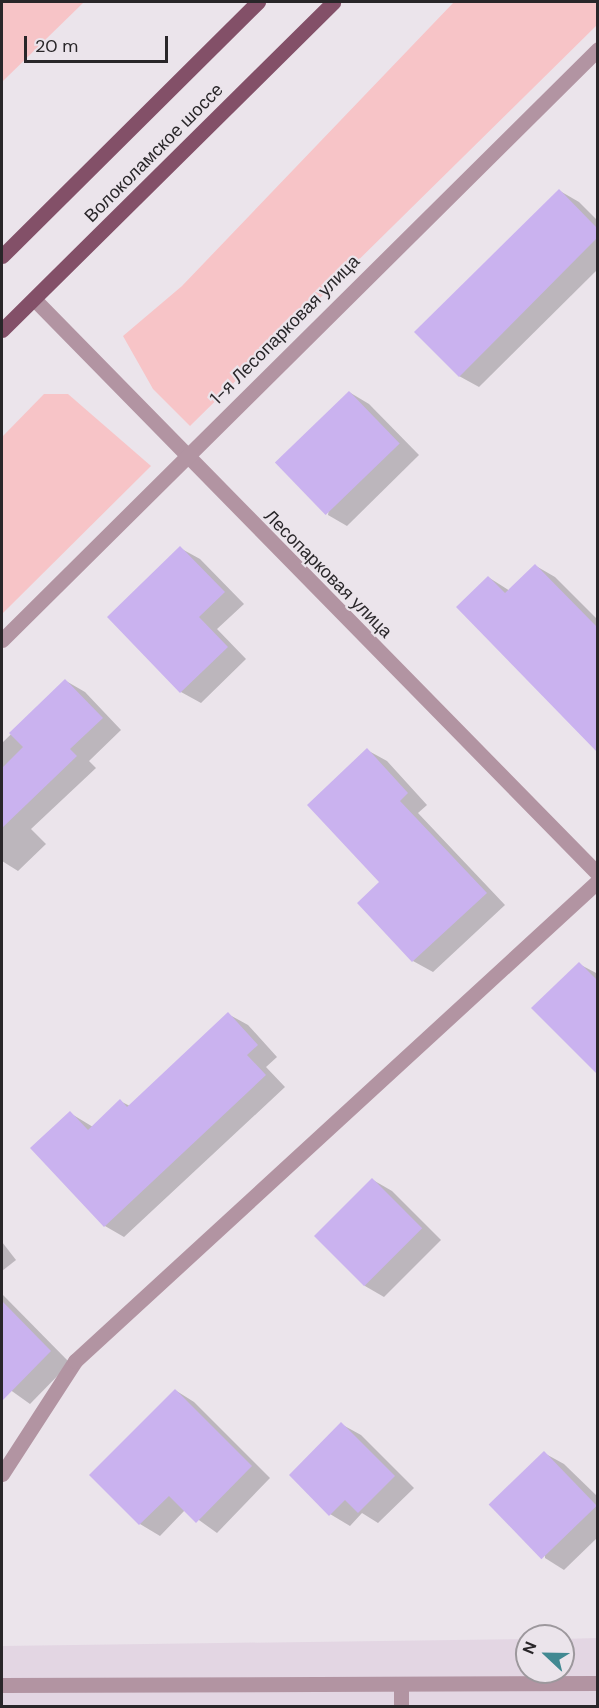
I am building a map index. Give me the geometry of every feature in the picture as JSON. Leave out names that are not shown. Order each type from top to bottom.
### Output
[{"type":"main road","name":"Волоколамское шоссе","points":[[2,256],[258,2]]},
{"type":"main road","name":"Волоколамское шоссе","points":[[2,330],[333,2]]},
{"type":"street","name":"1-я Лесопарковая улица","points":[[2,640],[184,456],[597,48]]},
{"type":"street","name":"Лесопарковая улица","points":[[34,299],[184,456],[597,874]]},
{"type":"street","points":[[2,1474],[75,1361],[597,881]]},
{"type":"street","points":[[401,1683],[401,1707]]},
{"type":"street","points":[[2,1685],[597,1683]]},
{"type":"shaded area","points":[[2,2],[84,2],[2,82]]},
{"type":"shaded area","points":[[454,2],[597,2],[597,25],[190,426],[153,389],[123,336],[182,286]]},
{"type":"shaded area","points":[[44,394],[68,394],[151,466],[2,614],[2,437]]},
{"type":"shaded area","points":[[597,1638],[597,1706],[2,1706],[2,1646],[515,1639],[515,1684],[575,1684],[575,1639]]},
{"type":"building","points":[[559,189],[597,228],[597,238],[459,377],[414,332]]},
{"type":"building","points":[[349,391],[400,444],[326,515],[275,463]]},
{"type":"building","points":[[180,546],[225,592],[199,617],[228,647],[180,693],[107,617]]},
{"type":"building","points":[[535,564],[597,627],[597,752],[456,607],[488,576],[505,593]]},
{"type":"building","points":[[65,679],[103,718],[70,749],[77,756],[2,828],[2,768],[23,747],[9,733]]},
{"type":"building","points":[[367,748],[408,793],[400,801],[487,893],[412,962],[357,903],[379,882],[307,805]]},
{"type":"building","points":[[579,962],[597,980],[597,1074],[531,1008]]},
{"type":"building","points":[[228,1012],[258,1045],[247,1055],[266,1075],[104,1227],[30,1148],[70,1111],[88,1130],[120,1099],[127,1107]]},
{"type":"building","points":[[372,1178],[422,1228],[364,1286],[314,1236]]},
{"type":"building","points":[[2,1301],[51,1351],[2,1401]]},
{"type":"building","points":[[175,1389],[252,1466],[196,1523],[169,1496],[139,1525],[89,1475]]},
{"type":"building","points":[[341,1422],[395,1476],[358,1513],[345,1500],[329,1516],[289,1475]]},
{"type":"building","points":[[544,1451],[597,1506],[541,1559],[489,1504]]}]
